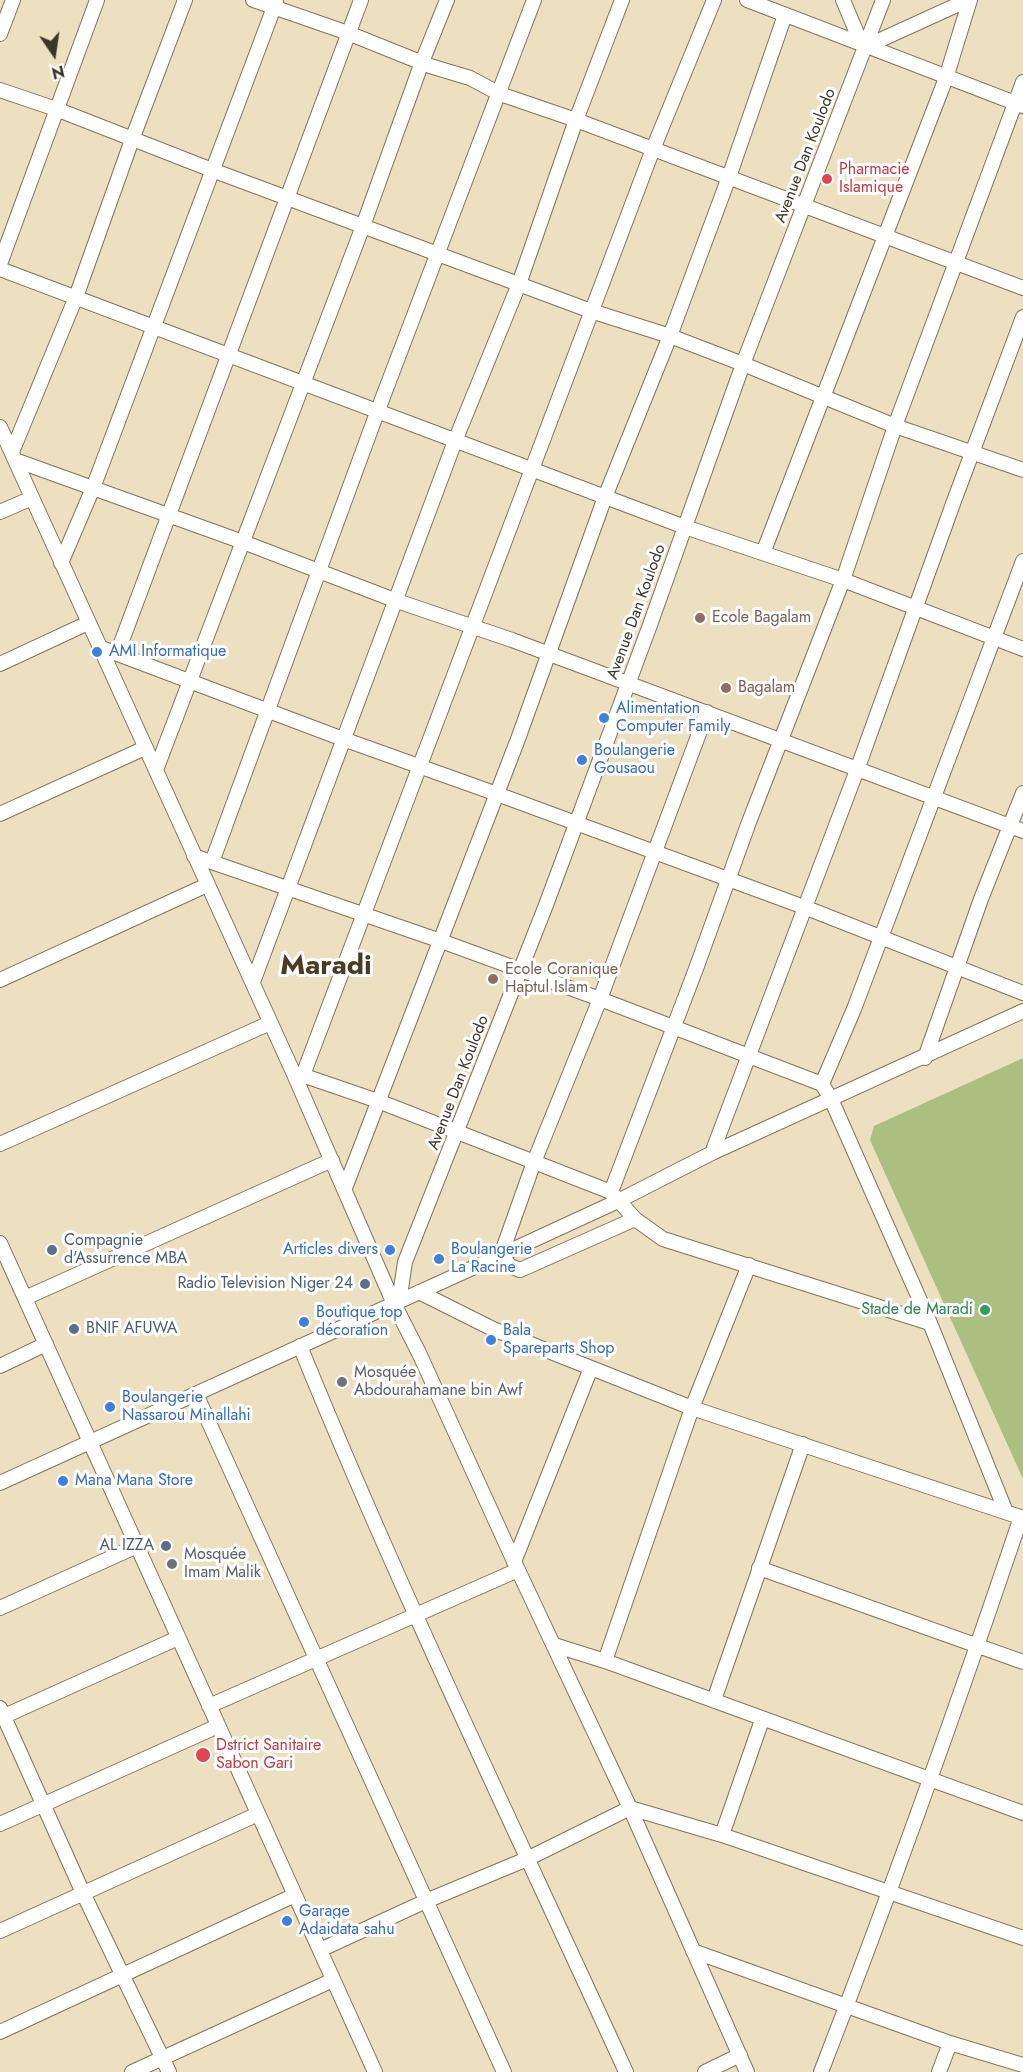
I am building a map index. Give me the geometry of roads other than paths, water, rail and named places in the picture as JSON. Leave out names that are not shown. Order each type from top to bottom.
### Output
[{"type":"street","points":[[0,34],[13,0]]},
{"type":"street","points":[[0,264],[97,0]]},
{"type":"street","points":[[13,456],[76,297],[185,0]]},
{"type":"street","points":[[253,0],[275,4],[422,62],[470,78],[500,94],[576,120],[1023,288]]},
{"type":"street","points":[[117,654],[361,0]]},
{"type":"street","points":[[156,770],[447,0]]},
{"type":"street","points":[[212,862],[378,410],[534,0]]},
{"type":"street","points":[[253,982],[455,441],[519,284],[576,120],[622,0]]},
{"type":"street","points":[[298,1074],[364,916],[591,311],[653,149],[714,0]]},
{"type":"street","points":[[747,0],[1019,104]]},
{"type":"street","points":[[843,0],[864,45]]},
{"type":"street","name":"Avenue Dan Koulodo","points":[[397,1303],[405,1263],[458,1132],[576,824],[743,364],[883,0]]},
{"type":"street","points":[[864,45],[969,0]]},
{"type":"street","points":[[763,554],[946,78],[969,0]]},
{"type":"street","points":[[61,563],[93,489],[275,4]]},
{"type":"street","points":[[345,1188],[497,794],[605,497],[670,336],[729,177],[785,15]]},
{"type":"street","points":[[614,1196],[728,878],[843,580],[895,426],[1019,104],[1023,82]]},
{"type":"street","points":[[0,90],[133,137],[212,170],[591,311],[670,336],[895,426],[1023,470]]},
{"type":"street","points":[[0,269],[378,410],[531,470],[685,527],[843,580],[1023,649]]},
{"type":"street","points":[[712,1153],[857,770],[971,453],[1023,317]]},
{"type":"street","points":[[0,427],[270,1023],[298,1074],[332,1160],[516,1566],[630,1808],[747,2072]]},
{"type":"street","points":[[13,456],[93,489],[628,683],[1017,828]]},
{"type":"street","points":[[0,512],[32,498]]},
{"type":"street","points":[[822,1084],[854,1009],[1023,561]]},
{"type":"street","points":[[0,664],[88,623]]},
{"type":"street","points":[[99,647],[419,767],[728,878],[1023,993]]},
{"type":"street","points":[[501,1256],[534,1162],[600,999],[706,712]]},
{"type":"street","points":[[0,814],[145,748]]},
{"type":"street","points":[[925,1058],[981,899],[1017,828],[1023,793]]},
{"type":"street","points":[[195,856],[441,941],[822,1084],[831,1099],[930,1323],[1006,1512]]},
{"type":"street","points":[[0,980],[207,885]]},
{"type":"street","points":[[0,1483],[501,1256],[614,1196],[925,1058],[1023,1011]]},
{"type":"street","points":[[0,1144],[270,1023]]},
{"type":"street","points":[[298,1074],[378,1101],[614,1196],[635,1220],[663,1239],[930,1323]]},
{"type":"street","points":[[25,1298],[332,1160]]},
{"type":"street","points":[[501,1256],[510,1266],[520,1270],[635,1220]]},
{"type":"street","points":[[2,1252],[46,1344],[375,2072]]},
{"type":"street","points":[[605,1661],[692,1408],[748,1265]]},
{"type":"street","points":[[419,1292],[493,1329],[692,1408],[1022,1517],[890,1892],[821,2072]]},
{"type":"street","points":[[0,1366],[46,1344]]},
{"type":"street","points":[[300,1346],[345,1457],[415,1616],[626,2072]]},
{"type":"street","points":[[209,1706],[415,1616],[516,1566],[591,1368]]},
{"type":"street","points":[[196,1394],[504,2072]]},
{"type":"street","points":[[714,1700],[803,1444]]},
{"type":"street","points":[[0,1608],[137,1546]]},
{"type":"street","points":[[759,1568],[1023,1662]]},
{"type":"street","points":[[169,2072],[122,1977],[1,1714],[178,1638]]},
{"type":"street","points":[[554,1645],[714,1700],[762,1720],[1023,1813]]},
{"type":"street","points":[[722,1835],[762,1720]]},
{"type":"street","points":[[0,1824],[218,1726]]},
{"type":"street","points":[[320,1950],[527,1858],[630,1808],[722,1835],[1023,1938]]},
{"type":"street","points":[[0,1931],[258,1814]]},
{"type":"street","points":[[0,2032],[295,1895]]},
{"type":"street","points":[[693,1951],[950,2043],[1023,2065]]},
{"type":"street","points":[[132,2072],[333,1980]]},
{"type":"street","points":[[939,2072],[950,2043]]},
{"type":"street","points":[[705,2072],[740,2055]]},
{"type":"place","name":"Pharmacie Islamique","points":[[827,179]]},
{"type":"place","name":"Ecole Bagalam","points":[[700,618]]},
{"type":"place","name":"AMI Informatique","points":[[97,652]]},
{"type":"place","name":"Bagalam","points":[[726,688]]},
{"type":"place","name":"Alimentation Computer Family","points":[[604,718]]},
{"type":"place","name":"Boulangerie Gousaou","points":[[582,760]]},
{"type":"place","name":"Ecole Coranique Haptul Islam","points":[[493,979]]},
{"type":"place","name":"Compagnie d'Assurrence MBA","points":[[52,1250]]},
{"type":"place","name":"Articles divers","points":[[390,1250]]},
{"type":"place","name":"Boulangerie La Racine","points":[[439,1259]]},
{"type":"place","name":"Radio Television Niger 24","points":[[365,1284]]},
{"type":"place","name":"Stade de Maradi","points":[[985,1310]]},
{"type":"place","name":"Boutique top décoration","points":[[304,1322]]},
{"type":"place","name":"BNIF AFUWA","points":[[74,1329]]},
{"type":"place","name":"Bala Spareparts Shop","points":[[491,1340]]},
{"type":"place","name":"Mosquée Abdourahamane bin Awf","points":[[342,1382]]},
{"type":"place","name":"Boulangerie Nassarou Minallahi","points":[[110,1407]]},
{"type":"place","name":"Mana Mana Store","points":[[63,1481]]},
{"type":"place","name":"AL IZZA","points":[[166,1546]]},
{"type":"place","name":"Mosquée Imam Malik","points":[[172,1564]]},
{"type":"place","name":"Dstrict Sanitaire Sabon Gari","points":[[203,1755]]},
{"type":"place","name":"Garage Adaidata sahu","points":[[287,1921]]},
{"type":"district","name":"Maradi","points":[[326,967]]}]
